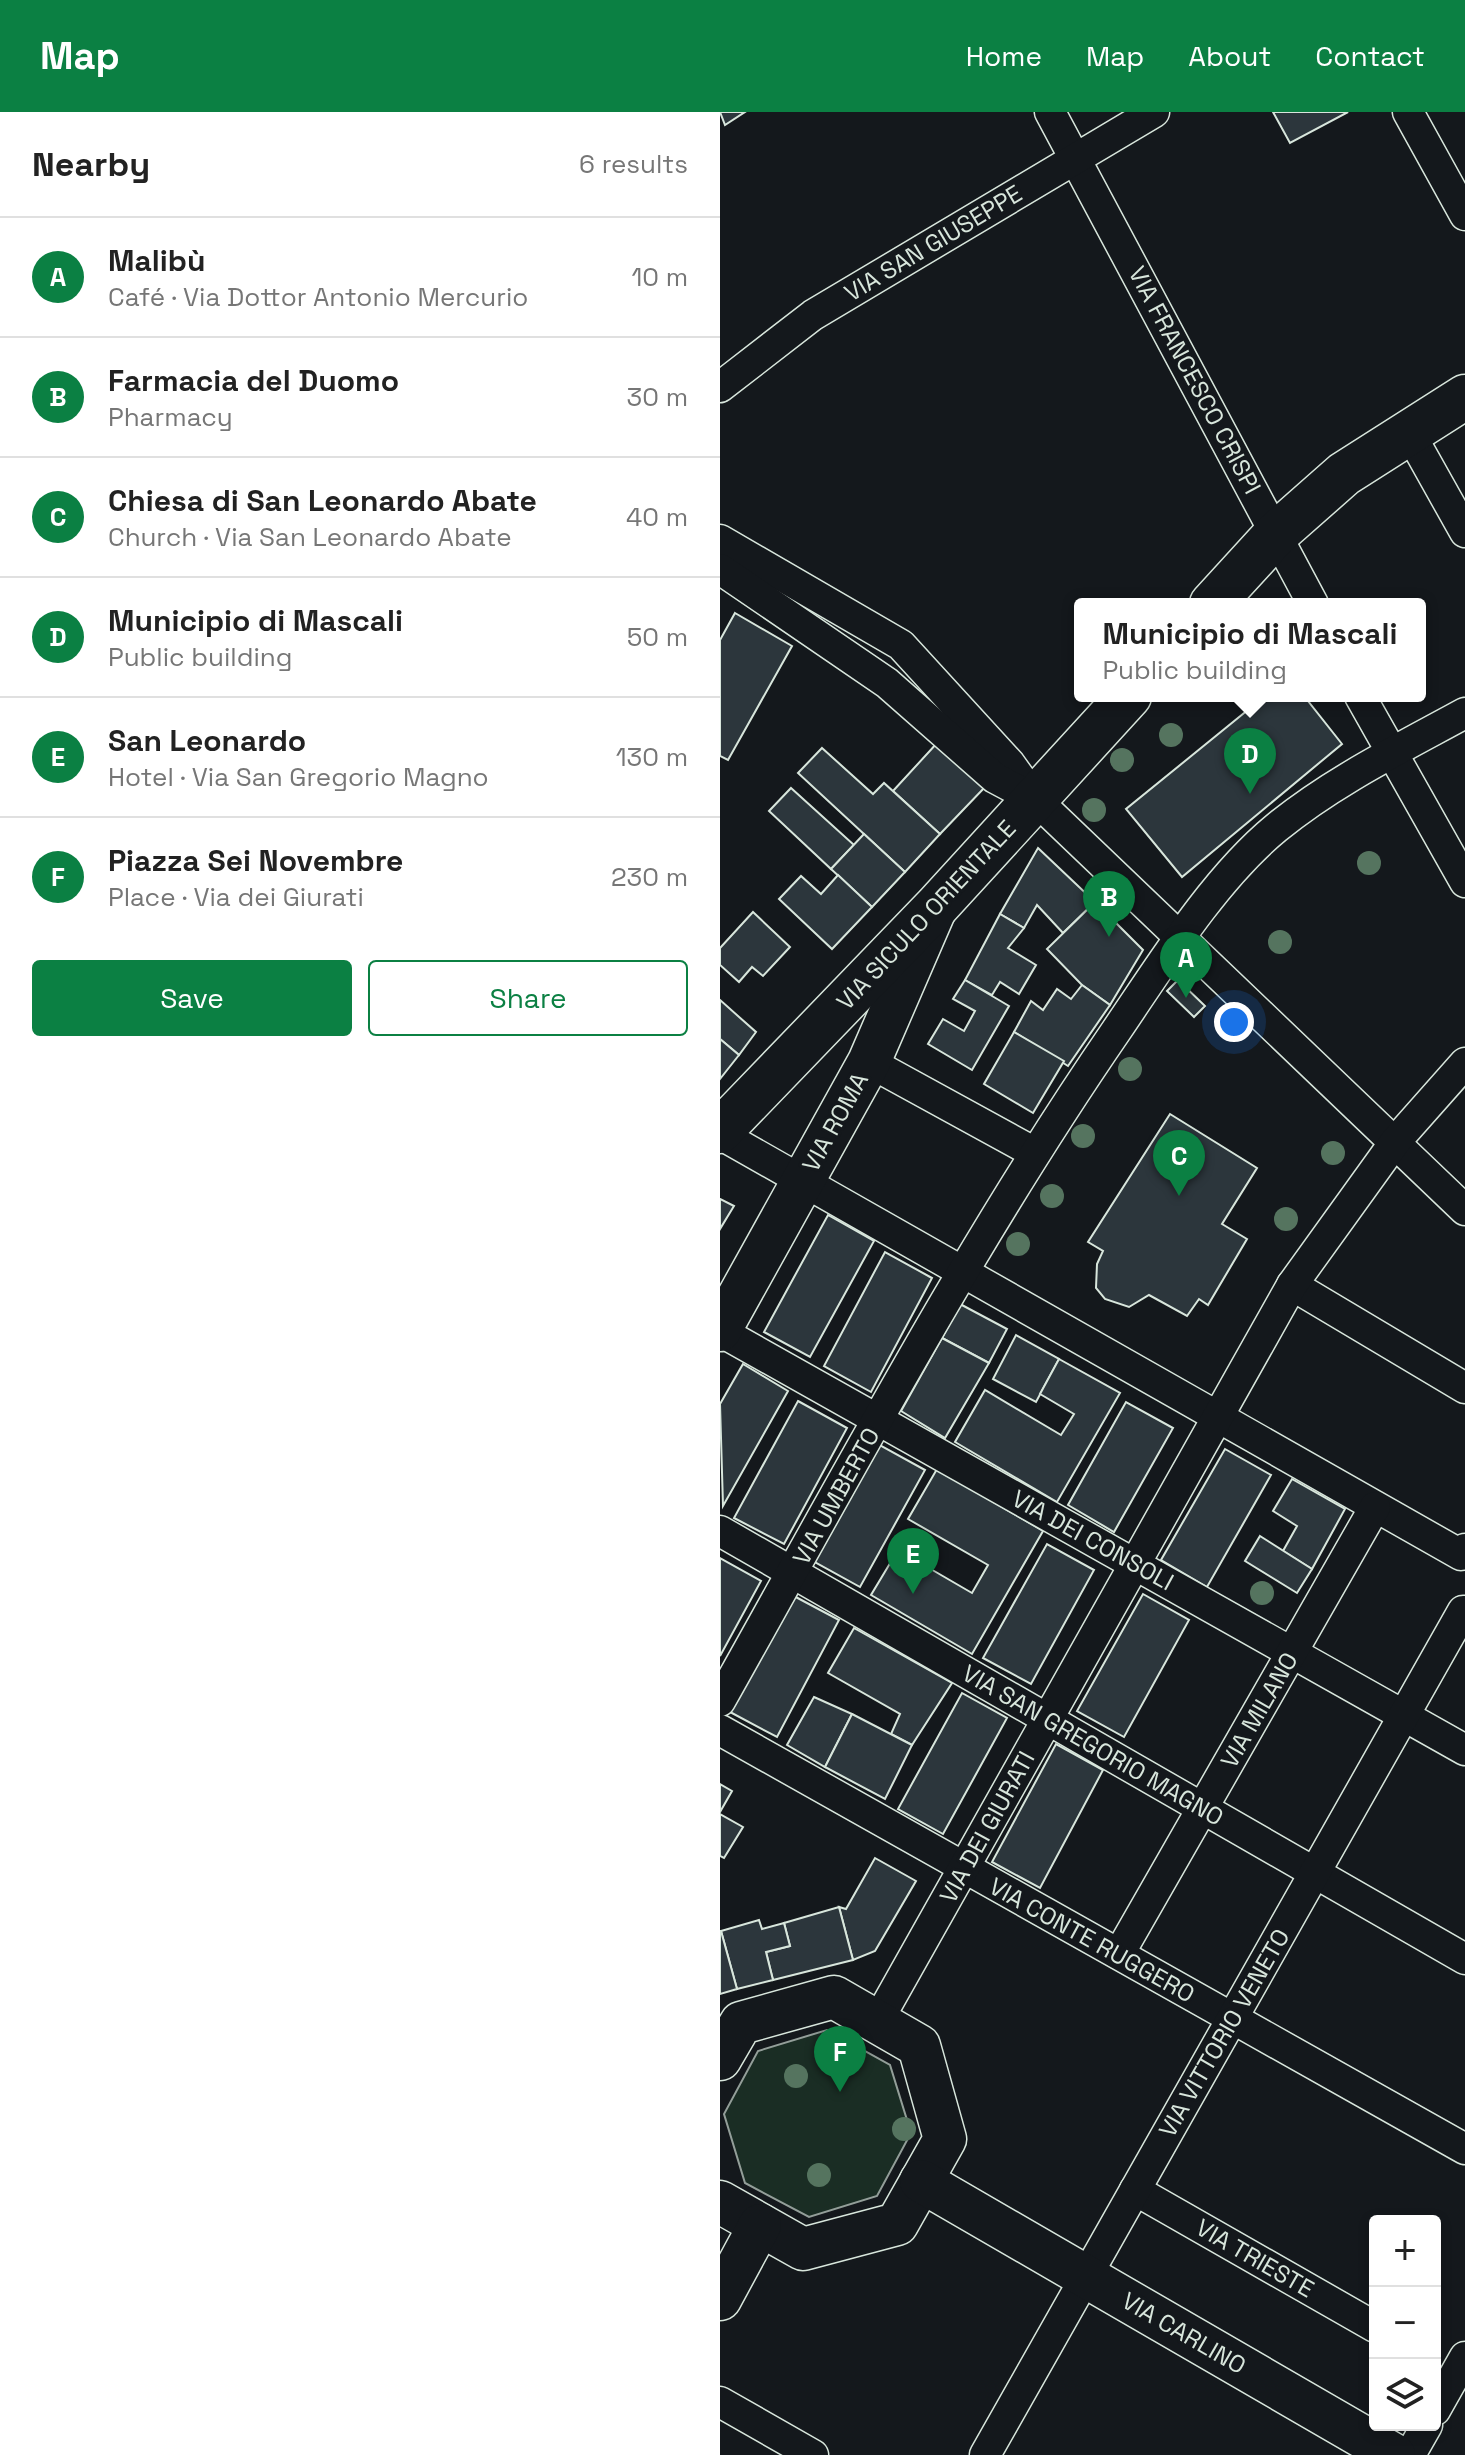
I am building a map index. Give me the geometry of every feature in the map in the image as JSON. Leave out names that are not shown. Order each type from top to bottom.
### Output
[{"type":"main road","points":[[1217,598],[1276,534],[1344,474],[1465,397]]},
{"type":"main road","name":"VIA SICULO ORIENTALE","points":[[720,1133],[936,907],[1124,702]]},
{"type":"street","name":"VIA FRANCESCO CRISPI","points":[[1050,112],[1310,598]]},
{"type":"street","name":"VIA SAN GIUSEPPE","points":[[720,387],[813,315],[1154,112]]},
{"type":"street","points":[[1408,112],[1465,215]]},
{"type":"street","points":[[1409,432],[1465,532]]},
{"type":"street","points":[[720,540],[901,645],[1010,764],[1035,799],[1465,1210]]},
{"type":"street","points":[[720,569],[887,683],[995,778],[1035,799]]},
{"type":"street","points":[[1365,702],[1395,742],[1465,882]]},
{"type":"street","points":[[1395,742],[1465,713]]},
{"type":"street","name":"VIA UMBERTO","points":[[720,1701],[879,1419],[1025,1147],[1171,928],[1275,829],[1395,742]]},
{"type":"street","name":"VIA ROMA","points":[[720,1331],[869,1062],[936,907]]},
{"type":"street","points":[[869,1062],[1025,1147]]},
{"type":"street","name":"VIA DEI GIURATI","points":[[877,2022],[1210,1425],[1292,1285],[1395,1142],[1465,1063]]},
{"type":"street","points":[[720,1133],[1210,1425],[1244,1433],[1375,1507],[1463,1552]]},
{"type":"street","points":[[1292,1285],[1465,1388]]},
{"type":"street","name":"VIA DEI CONSOLI","points":[[720,1331],[1465,1750]]},
{"type":"street","name":"VIA MILANO","points":[[1119,1954],[1375,1507]]},
{"type":"street","name":"VIA SAN GREGORIO MAGNO","points":[[720,1531],[1465,1959]]},
{"type":"street","name":"VIA VITTORIO VENETO","points":[[985,2455],[1463,1611]]},
{"type":"street","name":"VIA CONTE RUGGERO","points":[[720,1730],[1465,2149]]},
{"type":"street","points":[[720,2059],[741,2023],[834,1997],[919,2046],[945,2139],[897,2224],[803,2249],[720,2202]]},
{"type":"street","name":"VIA CARLINO","points":[[921,2181],[1394,2455]]},
{"type":"street","name":"VIA TRIESTE","points":[[1135,2190],[1369,2324]]},
{"type":"street","points":[[726,2288],[760,2225]]},
{"type":"street","points":[[1441,2394],[1452,2364]]},
{"type":"street","points":[[720,2402],[813,2455]]},
{"type":"street","points":[[1410,2455],[1424,2431]]},
{"type":"green space","points":[[827,2030],[890,2065],[911,2133],[877,2196],[809,2217],[745,2183],[724,2114],[758,2051]]},
{"type":"building","points":[[720,112],[745,112],[725,125]]},
{"type":"building","points":[[1273,112],[1348,112],[1290,143]]},
{"type":"building","points":[[735,613],[792,646],[728,760],[720,756],[720,640]]},
{"type":"building","points":[[1258,702],[1309,702],[1342,744],[1182,877],[1126,809]]},
{"type":"building","points":[[938,742],[986,786],[940,834],[893,791]]},
{"type":"building","points":[[822,748],[873,794],[884,783],[940,834],[905,872],[798,773]]},
{"type":"building","points":[[791,788],[854,845],[831,869],[769,811]]},
{"type":"building","points":[[864,834],[905,872],[872,907],[831,869]]},
{"type":"building","points":[[1038,848],[1095,902],[1063,933],[1037,905],[1024,928],[1000,914]]},
{"type":"building","points":[[838,875],[872,907],[832,949],[779,899],[801,876],[821,894]]},
{"type":"building","points":[[1095,902],[1143,950],[1110,1005],[1082,985],[1047,949]]},
{"type":"building","points":[[753,912],[790,947],[763,976],[752,967],[739,982],[720,965],[720,948]]},
{"type":"building","points":[[1000,914],[1024,928],[1008,948],[1036,965],[1019,994],[1000,982],[992,995],[965,980]]},
{"type":"building","points":[[965,980],[1009,1006],[972,1070],[928,1044],[943,1019],[964,1031],[975,1011],[953,999]]},
{"type":"building","points":[[1178,980],[1205,1006],[1194,1017],[1167,991]]},
{"type":"building","points":[[1082,985],[1110,1005],[1068,1066],[1014,1032],[1031,1001],[1043,1010],[1057,989],[1071,999]]},
{"type":"building","points":[[720,1000],[756,1032],[739,1055],[720,1039]]},
{"type":"building","points":[[1014,1032],[1064,1061],[1033,1113],[984,1084]]},
{"type":"building","points":[[720,1039],[739,1055],[720,1079]]},
{"type":"building","points":[[1170,1114],[1257,1168],[1222,1224],[1247,1239],[1208,1305],[1199,1299],[1187,1316],[1149,1295],[1129,1307],[1105,1299],[1096,1288],[1097,1264],[1103,1251],[1088,1242]]},
{"type":"building","points":[[720,1199],[734,1206],[720,1229]]},
{"type":"building","points":[[828,1215],[874,1241],[810,1357],[764,1332]]},
{"type":"building","points":[[885,1252],[932,1278],[871,1392],[824,1366]]},
{"type":"building","points":[[960,1304],[1007,1329],[989,1363],[942,1338]]},
{"type":"building","points":[[1016,1335],[1059,1359],[1036,1402],[993,1379]]},
{"type":"building","points":[[942,1338],[989,1363],[945,1438],[901,1411]]},
{"type":"building","points":[[1059,1359],[1120,1393],[1057,1502],[955,1442],[985,1390],[1061,1435],[1074,1414],[1040,1394]]},
{"type":"building","points":[[743,1364],[788,1391],[723,1506],[720,1404]]},
{"type":"building","points":[[798,1401],[847,1428],[784,1544],[734,1518]]},
{"type":"building","points":[[1126,1402],[1173,1428],[1114,1532],[1068,1505]]},
{"type":"building","points":[[878,1444],[925,1470],[860,1587],[813,1561]]},
{"type":"building","points":[[1225,1449],[1271,1475],[1207,1587],[1161,1560]]},
{"type":"building","points":[[937,1469],[1043,1531],[972,1654],[871,1595],[898,1550],[972,1593],[988,1565],[908,1519]]},
{"type":"building","points":[[1292,1479],[1345,1509],[1312,1569],[1283,1551],[1297,1526],[1273,1511]]},
{"type":"building","points":[[1260,1536],[1312,1569],[1297,1593],[1245,1561]]},
{"type":"building","points":[[1047,1544],[1094,1570],[1031,1684],[983,1658]]},
{"type":"building","points":[[720,1558],[761,1581],[720,1656]]},
{"type":"building","points":[[1143,1594],[1189,1620],[1124,1737],[1077,1711]]},
{"type":"building","points":[[792,1595],[839,1620],[777,1737],[730,1712]]},
{"type":"building","points":[[854,1628],[952,1683],[912,1745],[891,1734],[900,1714],[828,1673]]},
{"type":"building","points":[[962,1693],[1007,1718],[943,1834],[898,1809]]},
{"type":"building","points":[[814,1697],[852,1714],[825,1767],[787,1745]]},
{"type":"building","points":[[852,1714],[912,1745],[885,1799],[825,1767]]},
{"type":"building","points":[[1056,1744],[1103,1770],[1040,1888],[992,1862]]},
{"type":"building","points":[[720,1784],[732,1791],[720,1812]]},
{"type":"building","points":[[720,1814],[743,1827],[724,1858],[720,1856]]},
{"type":"building","points":[[875,1858],[916,1881],[875,1951],[853,1960],[839,1907],[846,1909]]},
{"type":"building","points":[[839,1907],[853,1960],[773,1980],[766,1952],[790,1946],[784,1923]]},
{"type":"building","points":[[759,1920],[762,1929],[784,1923],[790,1946],[766,1952],[773,1980],[737,1989],[721,1931]]},
{"type":"building","points":[[720,1931],[737,1989],[720,1994]]},
{"type":"place","name":"Municipio di Mascali","points":[[1250,794]]},
{"type":"place","name":"Farmacia del Duomo","points":[[1109,937]]},
{"type":"place","name":"Malibù","points":[[1186,998]]},
{"type":"place","name":"Chiesa di San Leonardo Abate","points":[[1179,1196]]},
{"type":"place","name":"San Leonardo","points":[[913,1594]]},
{"type":"place","name":"Piazza Sei Novembre","points":[[840,2092]]}]
